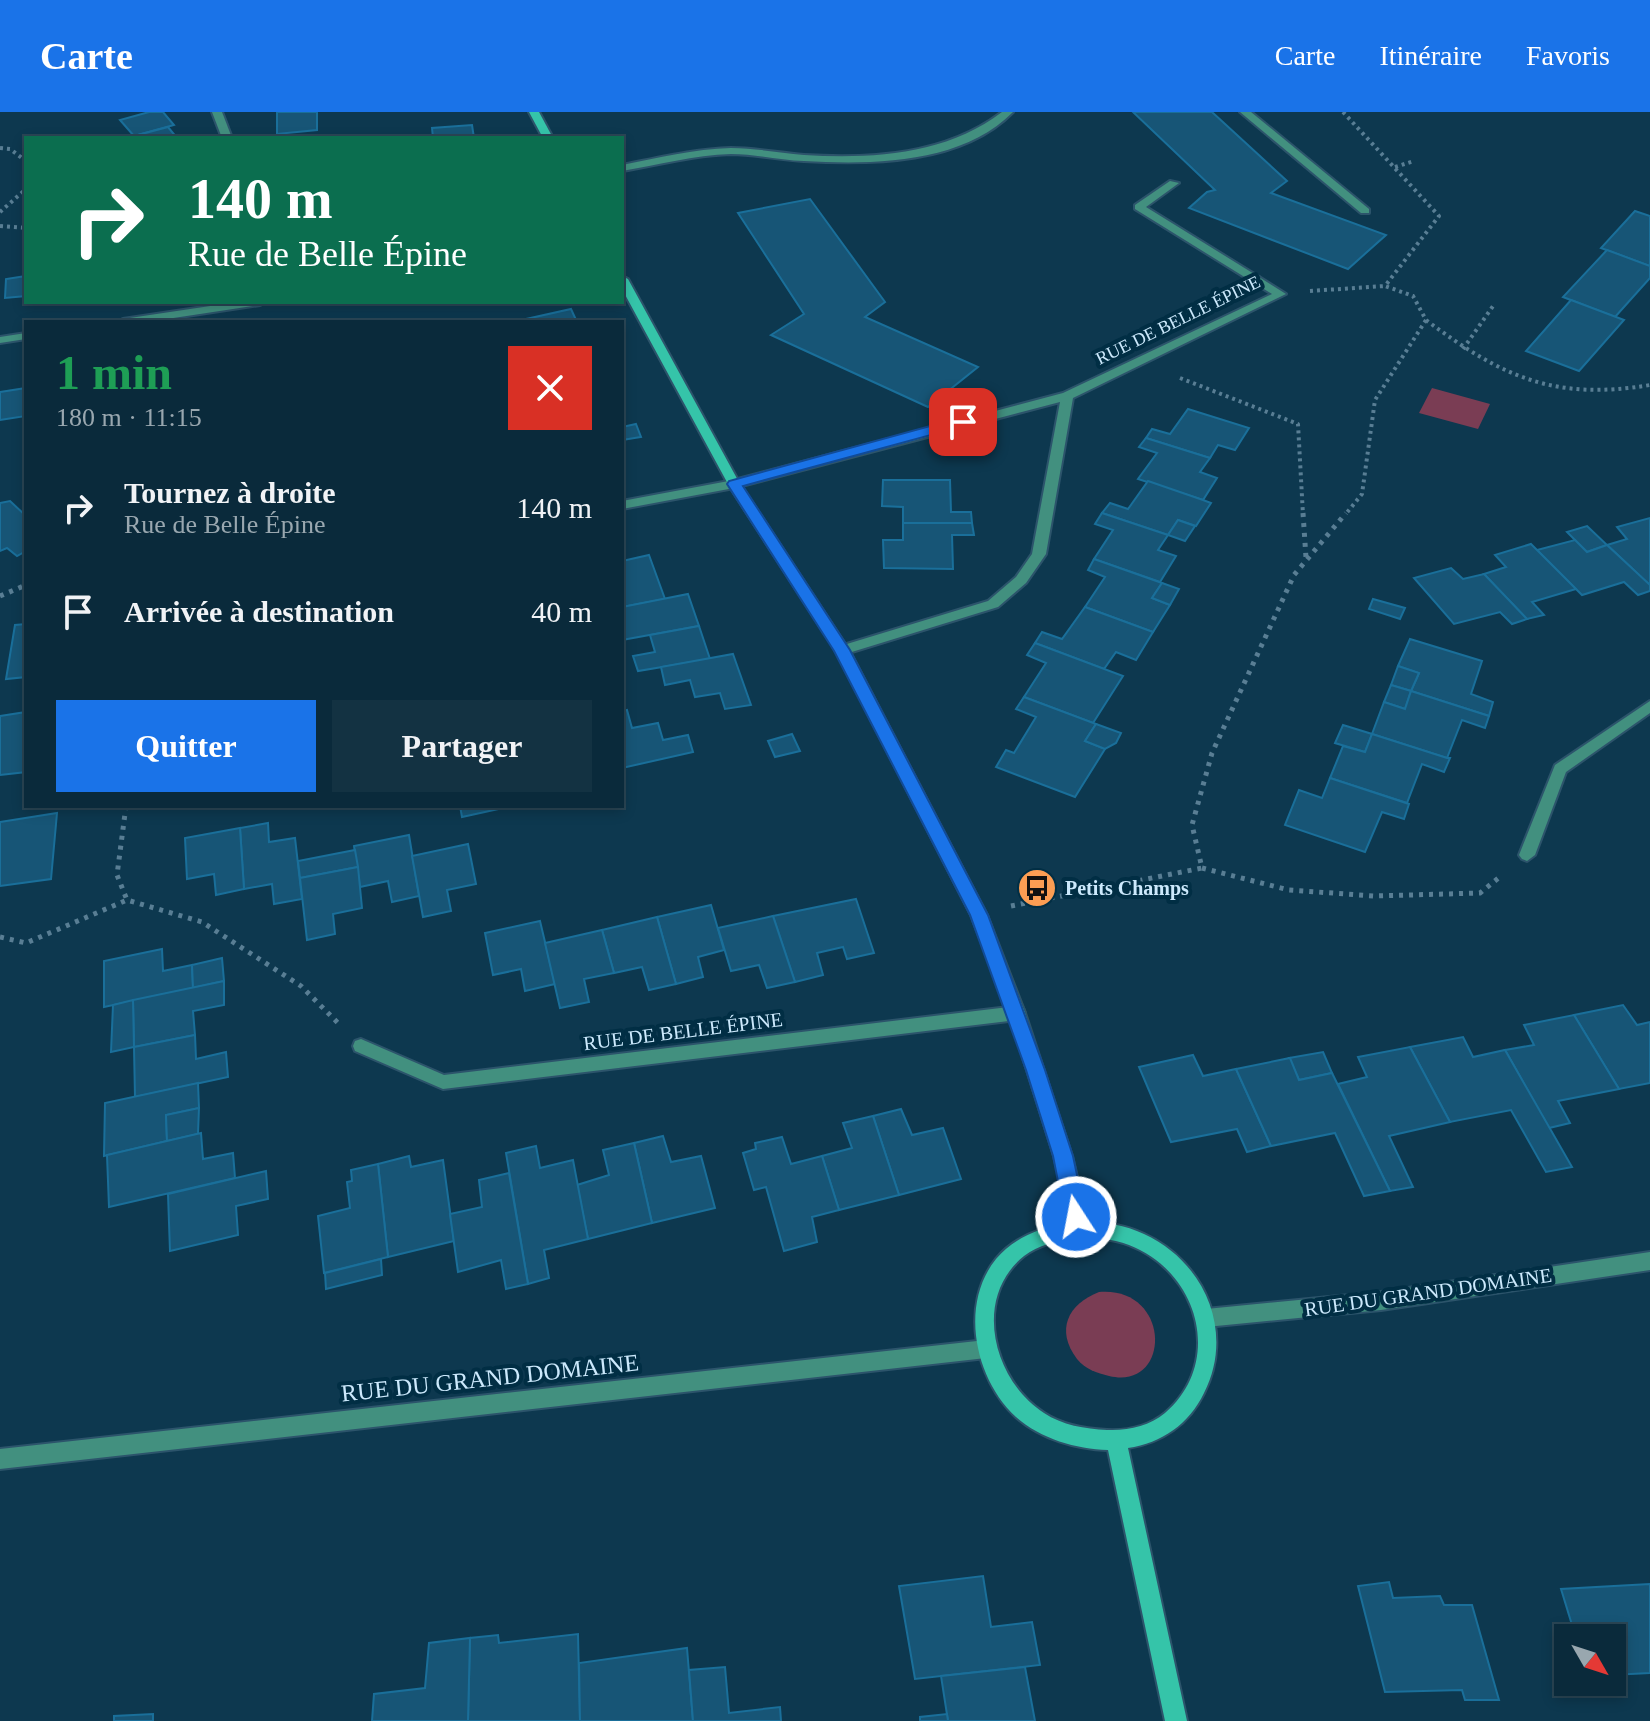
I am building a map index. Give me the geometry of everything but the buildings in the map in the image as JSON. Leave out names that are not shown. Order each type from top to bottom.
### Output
[{"type":"street","points":[[217,112],[226,136]]},
{"type":"street","points":[[534,112],[547,136]]},
{"type":"street","points":[[624,168],[733,151],[806,158],[874,157],[928,151],[965,140],[994,125],[1008,112]]},
{"type":"street","points":[[1245,112],[1365,211]]},
{"type":"street","name":"RUE DE BELLE ÉPINE","points":[[1174,183],[1139,207],[1280,294]]},
{"type":"street","points":[[624,283],[734,484],[842,650],[979,915],[1017,1013],[1063,1156],[1075,1206],[1075,1229]]},
{"type":"street","name":"RUE DE BELLE ÉPINE","points":[[624,505],[734,484],[1067,396],[1280,294]]},
{"type":"street","points":[[137,320],[246,304]]},
{"type":"street","points":[[0,340],[24,336]]},
{"type":"street","points":[[842,650],[993,604],[1021,580],[1039,554],[1067,396]]},
{"type":"street","points":[[1527,855],[1560,769],[1650,706]]},
{"type":"street","name":"RUE DE BELLE ÉPINE","points":[[361,1046],[443,1082],[1017,1013]]},
{"type":"street","points":[[1075,1229],[1108,1230],[1141,1241],[1170,1261],[1192,1287],[1206,1318],[1209,1352],[1200,1385],[1180,1413],[1151,1433],[1116,1441],[1078,1437],[1042,1423],[1013,1399],[993,1370],[986,1349],[984,1304],[995,1275],[1016,1251],[1043,1236],[1075,1229]]},
{"type":"street","name":"RUE DU GRAND DOMAINE","points":[[1206,1318],[1381,1301],[1650,1261]]},
{"type":"street","name":"RUE DU GRAND DOMAINE","points":[[0,1459],[986,1349]]},
{"type":"street","points":[[1116,1441],[1176,1721]]},
{"type":"path","points":[[1343,112],[1394,168],[1421,192],[1439,216],[1385,286]]},
{"type":"path","points":[[0,148],[10,149],[24,160]]},
{"type":"path","points":[[1394,168],[1414,161]]},
{"type":"path","points":[[0,212],[24,191]]},
{"type":"path","points":[[0,226],[24,228]]},
{"type":"path","points":[[1280,294],[1385,286],[1413,296],[1426,320],[1463,349],[1510,375],[1551,388],[1598,393],[1650,385]]},
{"type":"path","points":[[1463,349],[1493,306]]},
{"type":"path","points":[[1202,868],[1192,825],[1212,753],[1294,575],[1362,494],[1375,400],[1426,320]]},
{"type":"path","points":[[1138,362],[1298,424],[1306,560]]},
{"type":"path","points":[[0,596],[24,586]]},
{"type":"path","points":[[126,808],[117,875],[127,900]]},
{"type":"path","points":[[979,915],[1039,898],[1202,868],[1289,890],[1374,896],[1480,893],[1527,855]]},
{"type":"path","points":[[0,937],[26,943],[127,900],[202,922],[301,986],[361,1046]]},
{"type":"shaded area","points":[[1432,388],[1490,404],[1478,429],[1419,413]]},
{"type":"shaded area","points":[[1099,1292],[1123,1295],[1140,1305],[1151,1320],[1155,1337],[1153,1354],[1144,1368],[1130,1376],[1109,1376],[1092,1370],[1077,1359],[1070,1348],[1066,1328],[1068,1319],[1079,1303]]},
{"type":"place","name":"Petits Champs","points":[[1037,888]]},
{"type":"route","points":[[963,422],[734,484],[842,650],[979,915],[1017,1013],[1063,1156],[1076,1217]]}]
